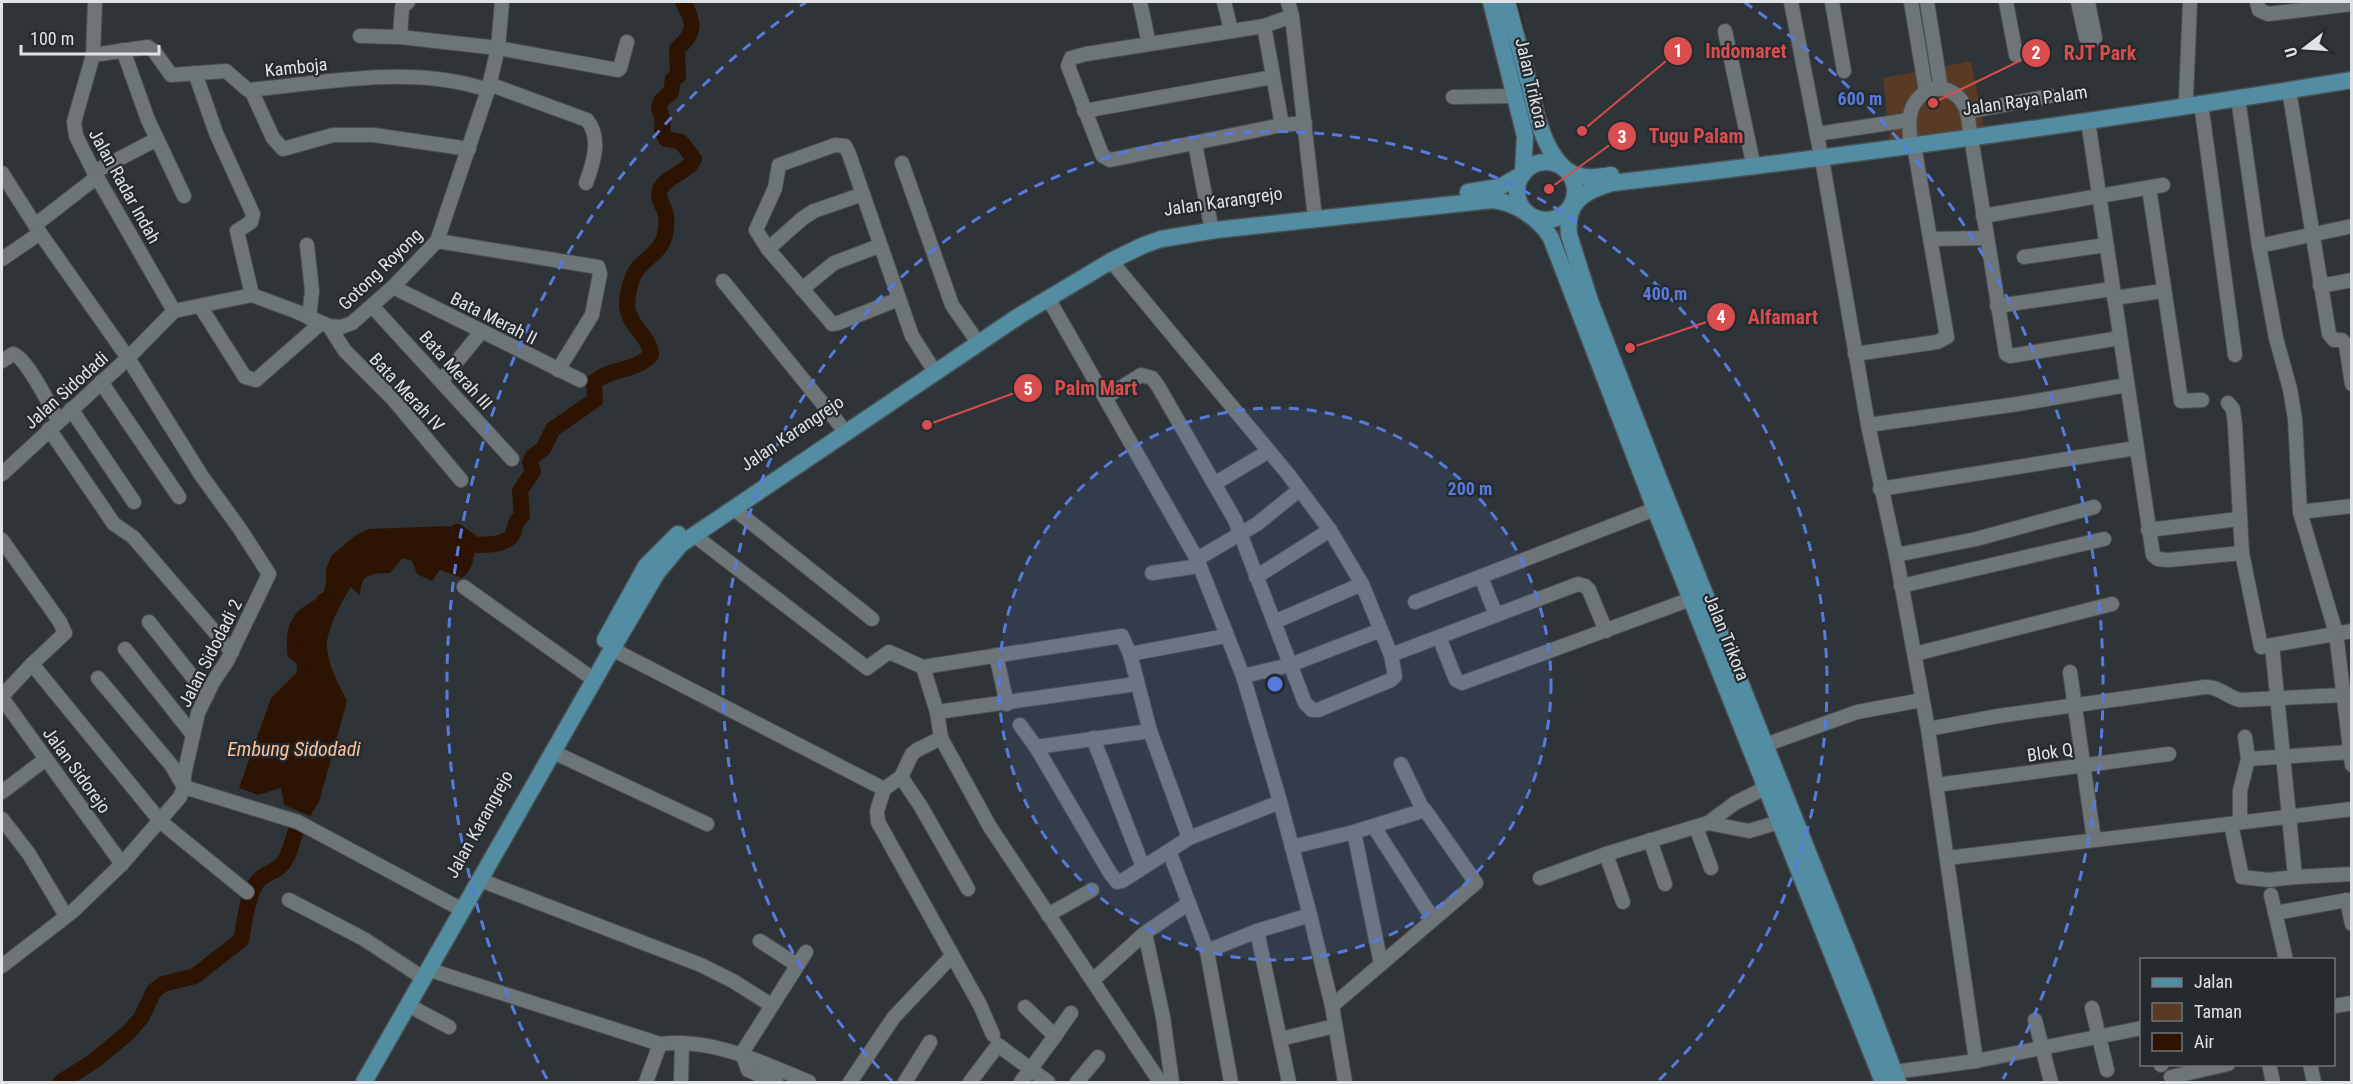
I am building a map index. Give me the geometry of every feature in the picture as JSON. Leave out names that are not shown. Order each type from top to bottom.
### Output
[{"type":"main road","name":"Jalan Trikora","points":[[1491,2],[1525,136],[1523,174]]},
{"type":"main road","name":"Jalan Trikora","points":[[1507,2],[1543,132],[1563,167]]},
{"type":"main road","name":"Jalan Raya Palam","points":[[1969,125],[2088,121],[2352,72]]},
{"type":"main road","name":"Jalan Raya Palam","points":[[1563,167],[1582,177],[1594,178],[1820,148],[1912,141],[1969,125],[2193,100],[2238,98],[2352,80]]},
{"type":"main road","name":"Jalan Raya Palam","points":[[1572,206],[1587,192],[1612,183],[1820,148]]},
{"type":"main road","points":[[1546,162],[1563,167],[1574,180],[1576,189],[1572,206],[1560,218],[1551,220],[1542,221],[1526,213],[1518,198],[1518,181],[1523,174],[1529,167],[1546,162]]},
{"type":"main road","name":"Jalan Karangrejo","points":[[356,1083],[480,880],[553,752],[586,674],[646,566],[673,537],[784,469],[975,339],[1015,306],[1108,251],[1150,232],[1210,221],[1500,187],[1523,174]]},
{"type":"main road","name":"Jalan Karangrejo","points":[[364,1083],[408,1005],[455,906],[574,705],[612,649],[657,573],[681,544],[734,509],[840,424],[930,364],[1111,261],[1161,239],[1216,230],[1482,200],[1508,203],[1526,213]]},
{"type":"main road","name":"Jalan Trikora","points":[[1572,206],[1568,225],[1569,235],[1590,301],[1765,746],[1793,837],[1892,1079]]},
{"type":"main road","name":"Jalan Trikora","points":[[1526,213],[1546,230],[1551,238],[1765,788],[1779,822],[1793,837]]},
{"type":"street","name":"Jalan Radar Indah","points":[[95,2],[93,55],[74,127],[76,136],[174,311]]},
{"type":"street","points":[[400,37],[402,7],[408,2]]},
{"type":"street","name":"Gotong Royong","points":[[320,322],[347,326],[393,287],[437,241],[489,87],[498,48],[502,2]]},
{"type":"street","points":[[1140,2],[1149,44]]},
{"type":"street","points":[[1224,2],[1231,30]]},
{"type":"street","points":[[1288,2],[1292,16],[1314,209]]},
{"type":"street","points":[[1791,2],[1820,148],[1880,489],[1896,555],[1915,654],[1976,1060]]},
{"type":"street","points":[[1832,2],[1845,71]]},
{"type":"street","points":[[1911,2],[1926,92]]},
{"type":"street","points":[[1927,2],[1941,88]]},
{"type":"street","points":[[2006,2],[2016,55]]},
{"type":"street","points":[[2078,2],[2086,38],[2091,42],[2096,38],[2088,2]]},
{"type":"street","points":[[2190,2],[2193,100],[2235,355]]},
{"type":"street","points":[[2257,2],[2259,10],[2268,14],[2326,4],[2352,4]]},
{"type":"street","points":[[1292,16],[1264,26],[1086,54],[1069,60],[1069,73],[1103,156],[1110,160],[1282,125],[1305,123]]},
{"type":"street","points":[[1264,26],[1282,125]]},
{"type":"street","points":[[1725,31],[1752,158]]},
{"type":"street","points":[[360,36],[400,37],[498,48],[618,70],[627,42]]},
{"type":"street","name":"Kamboja","points":[[93,55],[152,48],[171,75],[226,71],[246,90],[369,77],[422,78],[489,87],[554,106],[590,123],[595,140],[595,153],[586,183]]},
{"type":"street","points":[[123,50],[157,139],[184,196]]},
{"type":"street","points":[[195,73],[216,133],[254,214],[251,222],[237,231],[252,295]]},
{"type":"street","points":[[1084,111],[1274,77]]},
{"type":"street","points":[[1855,354],[1937,342],[1947,337],[1909,120],[1917,99],[1926,92],[1941,88],[1957,94],[1969,125],[1997,306],[2008,355],[2120,338]]},
{"type":"street","points":[[251,90],[273,138],[283,149],[333,135],[380,136],[469,149]]},
{"type":"street","points":[[2289,90],[2330,336],[2334,340],[2342,340],[2346,345],[2352,384]]},
{"type":"street","points":[[1453,97],[1516,96]]},
{"type":"street","points":[[1969,125],[2050,96]]},
{"type":"street","points":[[2238,98],[2259,246],[2276,338],[2290,389],[2295,419],[2300,512],[2336,633],[2346,691],[2351,759],[2284,755],[2248,759]]},
{"type":"street","points":[[1820,148],[1909,120]]},
{"type":"street","points":[[2088,121],[2153,555],[2158,559],[2168,560],[2242,554]]},
{"type":"street","points":[[2,259],[38,229],[96,174],[157,139]]},
{"type":"street","points":[[899,299],[835,324],[802,289],[759,237],[757,227],[775,188],[777,167],[781,163],[843,144],[849,154],[912,336],[930,364]]},
{"type":"street","points":[[1195,144],[1210,221]]},
{"type":"street","points":[[902,163],[952,305],[975,339]]},
{"type":"street","points":[[2,173],[128,358],[174,311],[252,295],[320,322]]},
{"type":"street","points":[[1983,216],[2156,187],[2163,291],[2181,401],[2202,400]]},
{"type":"street","points":[[768,249],[814,211],[863,194]]},
{"type":"street","points":[[2259,246],[2352,226]]},
{"type":"street","points":[[1930,239],[1986,238]]},
{"type":"street","points":[[437,241],[598,267],[600,274],[592,315],[558,370]]},
{"type":"street","points":[[307,245],[312,291],[320,322]]},
{"type":"street","points":[[2024,257],[2106,245]]},
{"type":"street","points":[[802,289],[834,264],[879,246]]},
{"type":"street","points":[[1106,397],[1141,375],[1152,378],[1214,484],[1240,534],[1305,703],[1312,710],[1318,710],[1393,678],[1396,672],[1391,655],[1362,584],[1330,530],[1269,451],[1111,261]]},
{"type":"street","points":[[723,280],[840,424]]},
{"type":"street","points":[[2320,286],[2352,280]]},
{"type":"street","name":"Bata Merah II","points":[[393,287],[580,380]]},
{"type":"street","points":[[1997,306],[2113,293],[2163,291]]},
{"type":"street","points":[[1048,298],[1198,563],[1243,676],[1310,915],[1332,1006],[1345,1083]]},
{"type":"street","points":[[200,306],[245,377],[250,380],[256,380],[320,322]]},
{"type":"street","name":"Bata Merah III","points":[[372,306],[512,459]]},
{"type":"street","name":"Bata Merah IV","points":[[320,322],[345,351],[393,399],[461,480]]},
{"type":"street","points":[[441,381],[482,332]]},
{"type":"street","points":[[2,361],[13,354],[18,355],[35,380],[53,425],[114,524],[133,537],[231,652]]},
{"type":"street","name":"Jalan Sidodadi","points":[[2,474],[128,358]]},
{"type":"street","name":"Jalan Sidodadi 2","points":[[2,966],[66,916],[123,864],[180,797],[184,787],[184,775],[198,713],[269,578],[268,570],[201,475],[128,358]]},
{"type":"street","points":[[101,382],[179,497]]},
{"type":"street","points":[[1868,425],[2127,386]]},
{"type":"street","points":[[2228,403],[2234,413],[2242,554],[2260,647],[2352,630]]},
{"type":"street","points":[[71,409],[134,502]]},
{"type":"street","points":[[1880,489],[2136,448]]},
{"type":"street","points":[[1214,484],[1269,451]]},
{"type":"street","points":[[1152,573],[1198,563],[1299,490]]},
{"type":"street","points":[[2300,512],[2352,506]]},
{"type":"street","points":[[1896,555],[1976,538],[2094,507]]},
{"type":"street","points":[[734,509],[872,619]]},
{"type":"street","points":[[1415,602],[1655,509]]},
{"type":"street","points":[[2148,530],[2239,519]]},
{"type":"street","points":[[1256,577],[1330,530]]},
{"type":"street","points":[[695,536],[867,668],[883,655],[892,652],[922,667],[1115,636],[1125,639],[1150,731],[1189,838]]},
{"type":"street","points":[[1901,586],[2104,539]]},
{"type":"street","points":[[2,540],[60,622],[65,633],[2,697]]},
{"type":"street","points":[[1481,577],[1496,615]]},
{"type":"street","points":[[1274,622],[1362,584]]},
{"type":"street","points":[[1391,655],[1581,584],[1589,590],[1606,631]]},
{"type":"street","points":[[464,587],[586,674]]},
{"type":"street","points":[[1439,637],[1456,680],[1462,683],[1691,599]]},
{"type":"street","points":[[1915,654],[2112,604]]},
{"type":"street","points":[[150,622],[207,695]]},
{"type":"street","points":[[1243,676],[1290,665],[1381,630]]},
{"type":"street","points":[[1130,654],[1226,636]]},
{"type":"street","points":[[2272,645],[2295,878]]},
{"type":"street","points":[[612,649],[884,789]]},
{"type":"street","points":[[125,650],[193,735]]},
{"type":"street","points":[[996,656],[1007,704]]},
{"type":"street","points":[[32,664],[161,822],[247,892]]},
{"type":"street","points":[[922,667],[937,712],[941,738],[990,827],[1160,1083]]},
{"type":"street","points":[[2070,672],[2094,840]]},
{"type":"street","points":[[98,678],[172,766],[184,787],[298,822],[455,906]]},
{"type":"street","points":[[937,712],[1007,704],[1136,684]]},
{"type":"street","points":[[1928,729],[2075,704],[2205,687],[2215,688],[2230,698],[2240,700],[2346,691]]},
{"type":"street","name":"Jalan Sidorejo","points":[[2,697],[123,864]]},
{"type":"street","points":[[1765,746],[1857,712],[1922,700]]},
{"type":"street","points":[[1020,725],[1036,747],[1114,879],[1122,881],[1189,838],[1280,802]]},
{"type":"street","points":[[1036,747],[1150,731]]},
{"type":"street","points":[[2245,737],[2248,759],[2240,791],[2236,823],[2242,877],[2269,880],[2352,874]]},
{"type":"street","points":[[941,738],[912,754],[901,777],[884,789],[876,816],[951,957],[980,1005],[993,1035]]},
{"type":"street","points":[[1093,738],[1143,867]]},
{"type":"street","points":[[553,752],[707,824]]},
{"type":"street","name":"Blok Q","points":[[1936,785],[2169,754]]},
{"type":"street","points":[[2,792],[46,759]]},
{"type":"street","points":[[1332,1006],[1476,883],[1428,812],[1424,810],[1401,764]]},
{"type":"street","points":[[901,777],[920,805],[968,889]]},
{"type":"street","points":[[1540,878],[1606,854],[1702,825],[1735,803],[1765,788]]},
{"type":"street","points":[[1947,858],[2352,809]]},
{"type":"street","points":[[1292,847],[1374,827],[1424,810]]},
{"type":"street","points":[[2,819],[29,854],[66,916]]},
{"type":"street","points":[[1702,825],[1749,831],[1779,822]]},
{"type":"street","points":[[1702,825],[1711,868]]},
{"type":"street","points":[[1374,827],[1433,919]]},
{"type":"street","points":[[1354,832],[1381,964]]},
{"type":"street","points":[[1650,840],[1665,884]]},
{"type":"street","points":[[1169,851],[1207,951],[1231,1083]]},
{"type":"street","points":[[1606,854],[1623,903]]},
{"type":"street","points":[[480,880],[700,965],[733,981],[771,1005]]},
{"type":"street","points":[[1048,915],[1092,890]]},
{"type":"street","points":[[2271,896],[2286,958]]},
{"type":"street","points":[[288,900],[423,972],[660,1044],[697,1044],[742,1053],[809,1083]]},
{"type":"street","points":[[2275,913],[2347,900],[2352,924]]},
{"type":"street","points":[[1093,980],[1144,933],[1189,903]]},
{"type":"street","points":[[1207,951],[1257,931],[1310,915]]},
{"type":"street","points":[[1257,931],[1289,1083]]},
{"type":"street","points":[[1144,933],[1163,1017],[1172,1083]]},
{"type":"street","points":[[760,941],[797,965]]},
{"type":"street","points":[[742,1053],[806,952]]},
{"type":"street","points":[[850,1083],[894,1017],[951,957]]},
{"type":"street","points":[[2335,1006],[2352,1003]]},
{"type":"street","points":[[408,1005],[449,1027]]},
{"type":"street","points":[[1025,1007],[1055,1036]]},
{"type":"street","points":[[2092,1008],[2107,1070]]},
{"type":"street","points":[[1021,1083],[1071,1013]]},
{"type":"street","points":[[2035,1020],[2051,1083]]},
{"type":"street","points":[[1280,1039],[1335,1026]]},
{"type":"street","points":[[1892,1079],[1976,1060],[2140,1028]]},
{"type":"street","points":[[905,1083],[930,1042]]},
{"type":"street","points":[[681,1083],[682,1043]]},
{"type":"street","points":[[646,1083],[660,1044]]},
{"type":"street","points":[[970,1083],[998,1045],[1048,1083]]},
{"type":"street","points":[[742,1053],[748,1070],[776,1083]]},
{"type":"street","points":[[1077,1083],[1098,1057]]},
{"type":"street","points":[[2171,1077],[2223,1066]]},
{"type":"street","points":[[2269,1066],[2273,1083]]},
{"type":"street","points":[[2310,1066],[2314,1083]]},
{"type":"green space","points":[[1971,61],[1984,128],[1890,142],[1883,78]]},
{"type":"water","name":"Embung Sidodadi","points":[[448,526],[477,541],[471,566],[462,578],[440,570],[432,581],[417,574],[412,561],[403,558],[390,573],[368,576],[362,582],[360,595],[351,587],[339,608],[331,626],[327,648],[337,682],[347,701],[319,802],[310,816],[284,805],[281,788],[258,795],[239,788],[271,698],[297,672],[295,629],[323,593],[326,584],[326,569],[332,555],[355,536],[369,529]]},
{"type":"waterway","points":[[457,532],[476,545],[497,544],[507,540],[522,516],[520,491],[533,471],[530,462],[533,456],[543,449],[553,429],[595,400],[594,382],[607,374],[638,364],[651,355],[647,342],[631,320],[627,301],[636,271],[658,249],[665,235],[666,218],[659,197],[660,190],[667,181],[687,168],[694,159],[681,142],[666,139],[662,130],[663,121],[659,108],[661,101],[671,92],[673,79],[678,76],[677,49],[688,38],[692,27],[690,16],[683,2]]},
{"type":"waterway","points":[[1516,2],[1524,32]]},
{"type":"waterway","points":[[1541,99],[1546,116]]},
{"type":"waterway","points":[[315,663],[302,658],[295,652],[295,639],[302,618],[321,606],[324,601]]},
{"type":"waterway","points":[[61,1082],[94,1061],[128,1033],[141,1018],[154,991],[163,984],[195,976],[241,940],[252,891],[260,879],[282,865],[290,850],[296,830]]},
{"type":"place","name":"RJT Park","points":[[1933,103]]},
{"type":"place","name":"Indomaret","points":[[1582,131]]},
{"type":"place","name":"Tugu Palam","points":[[1549,189]]},
{"type":"place","name":"Alfamart","points":[[1630,348]]},
{"type":"place","name":"Palm Mart","points":[[927,425]]}]
